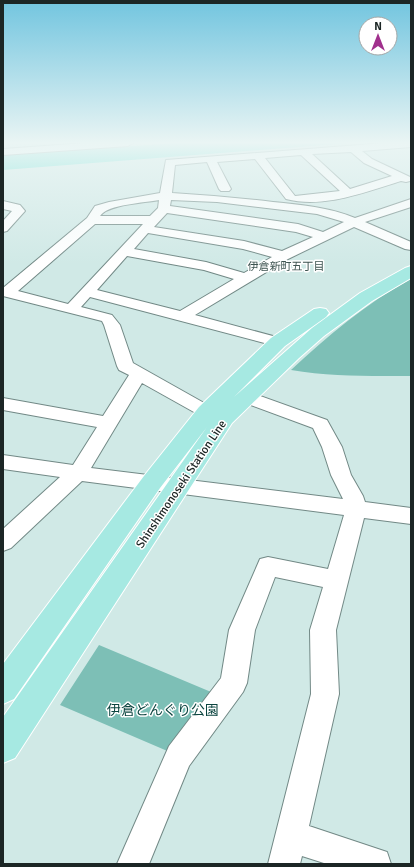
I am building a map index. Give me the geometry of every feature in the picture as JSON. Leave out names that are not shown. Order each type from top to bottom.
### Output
[{"type":"main road","name":"Shinshimonoseki Station Line","points":[[3,689],[152,482],[207,412],[278,342],[410,252]]},
{"type":"main road","name":"Shinshimonoseki Station Line","points":[[3,746],[224,418],[318,332],[366,297],[411,271]]},
{"type":"street","points":[[71,309],[150,225],[165,197],[167,183]]},
{"type":"street","points":[[223,183],[226,189]]},
{"type":"street","points":[[279,183],[290,197]]},
{"type":"street","points":[[338,183],[348,193]]},
{"type":"street","points":[[212,188],[290,197],[323,199],[388,183]]},
{"type":"street","points":[[165,197],[179,185]]},
{"type":"street","points":[[165,197],[298,228],[324,236]]},
{"type":"street","points":[[5,293],[92,220],[99,209],[113,204],[165,197],[217,199],[317,210],[338,215],[354,222],[410,252]]},
{"type":"street","points":[[183,316],[283,256],[354,222],[411,203]]},
{"type":"street","points":[[3,205],[16,208],[19,211],[3,228]]},
{"type":"street","points":[[92,220],[150,225],[244,245],[283,256]]},
{"type":"street","points":[[125,252],[206,266],[245,278]]},
{"type":"street","points":[[88,292],[278,342]]},
{"type":"street","points":[[5,293],[107,318],[112,325],[125,366],[138,375],[207,412]]},
{"type":"street","points":[[3,542],[78,473],[138,375]]},
{"type":"street","points":[[246,397],[320,424],[332,447],[341,475],[353,496],[356,509],[335,580],[323,630],[326,694],[287,850],[375,864]]},
{"type":"street","points":[[3,404],[108,423]]},
{"type":"street","points":[[3,462],[411,516]]},
{"type":"street","points":[[133,864],[179,756],[234,683],[242,630],[268,566],[335,580]]},
{"type":"green space","points":[[411,279],[411,376],[336,375],[291,370],[363,309],[394,288]]},
{"type":"green space","name":"伊倉どんぐり公園","points":[[99,645],[223,697],[179,756],[60,705]]},
{"type":"district","name":"伊倉新町五丁目","points":[[286,266]]}]
